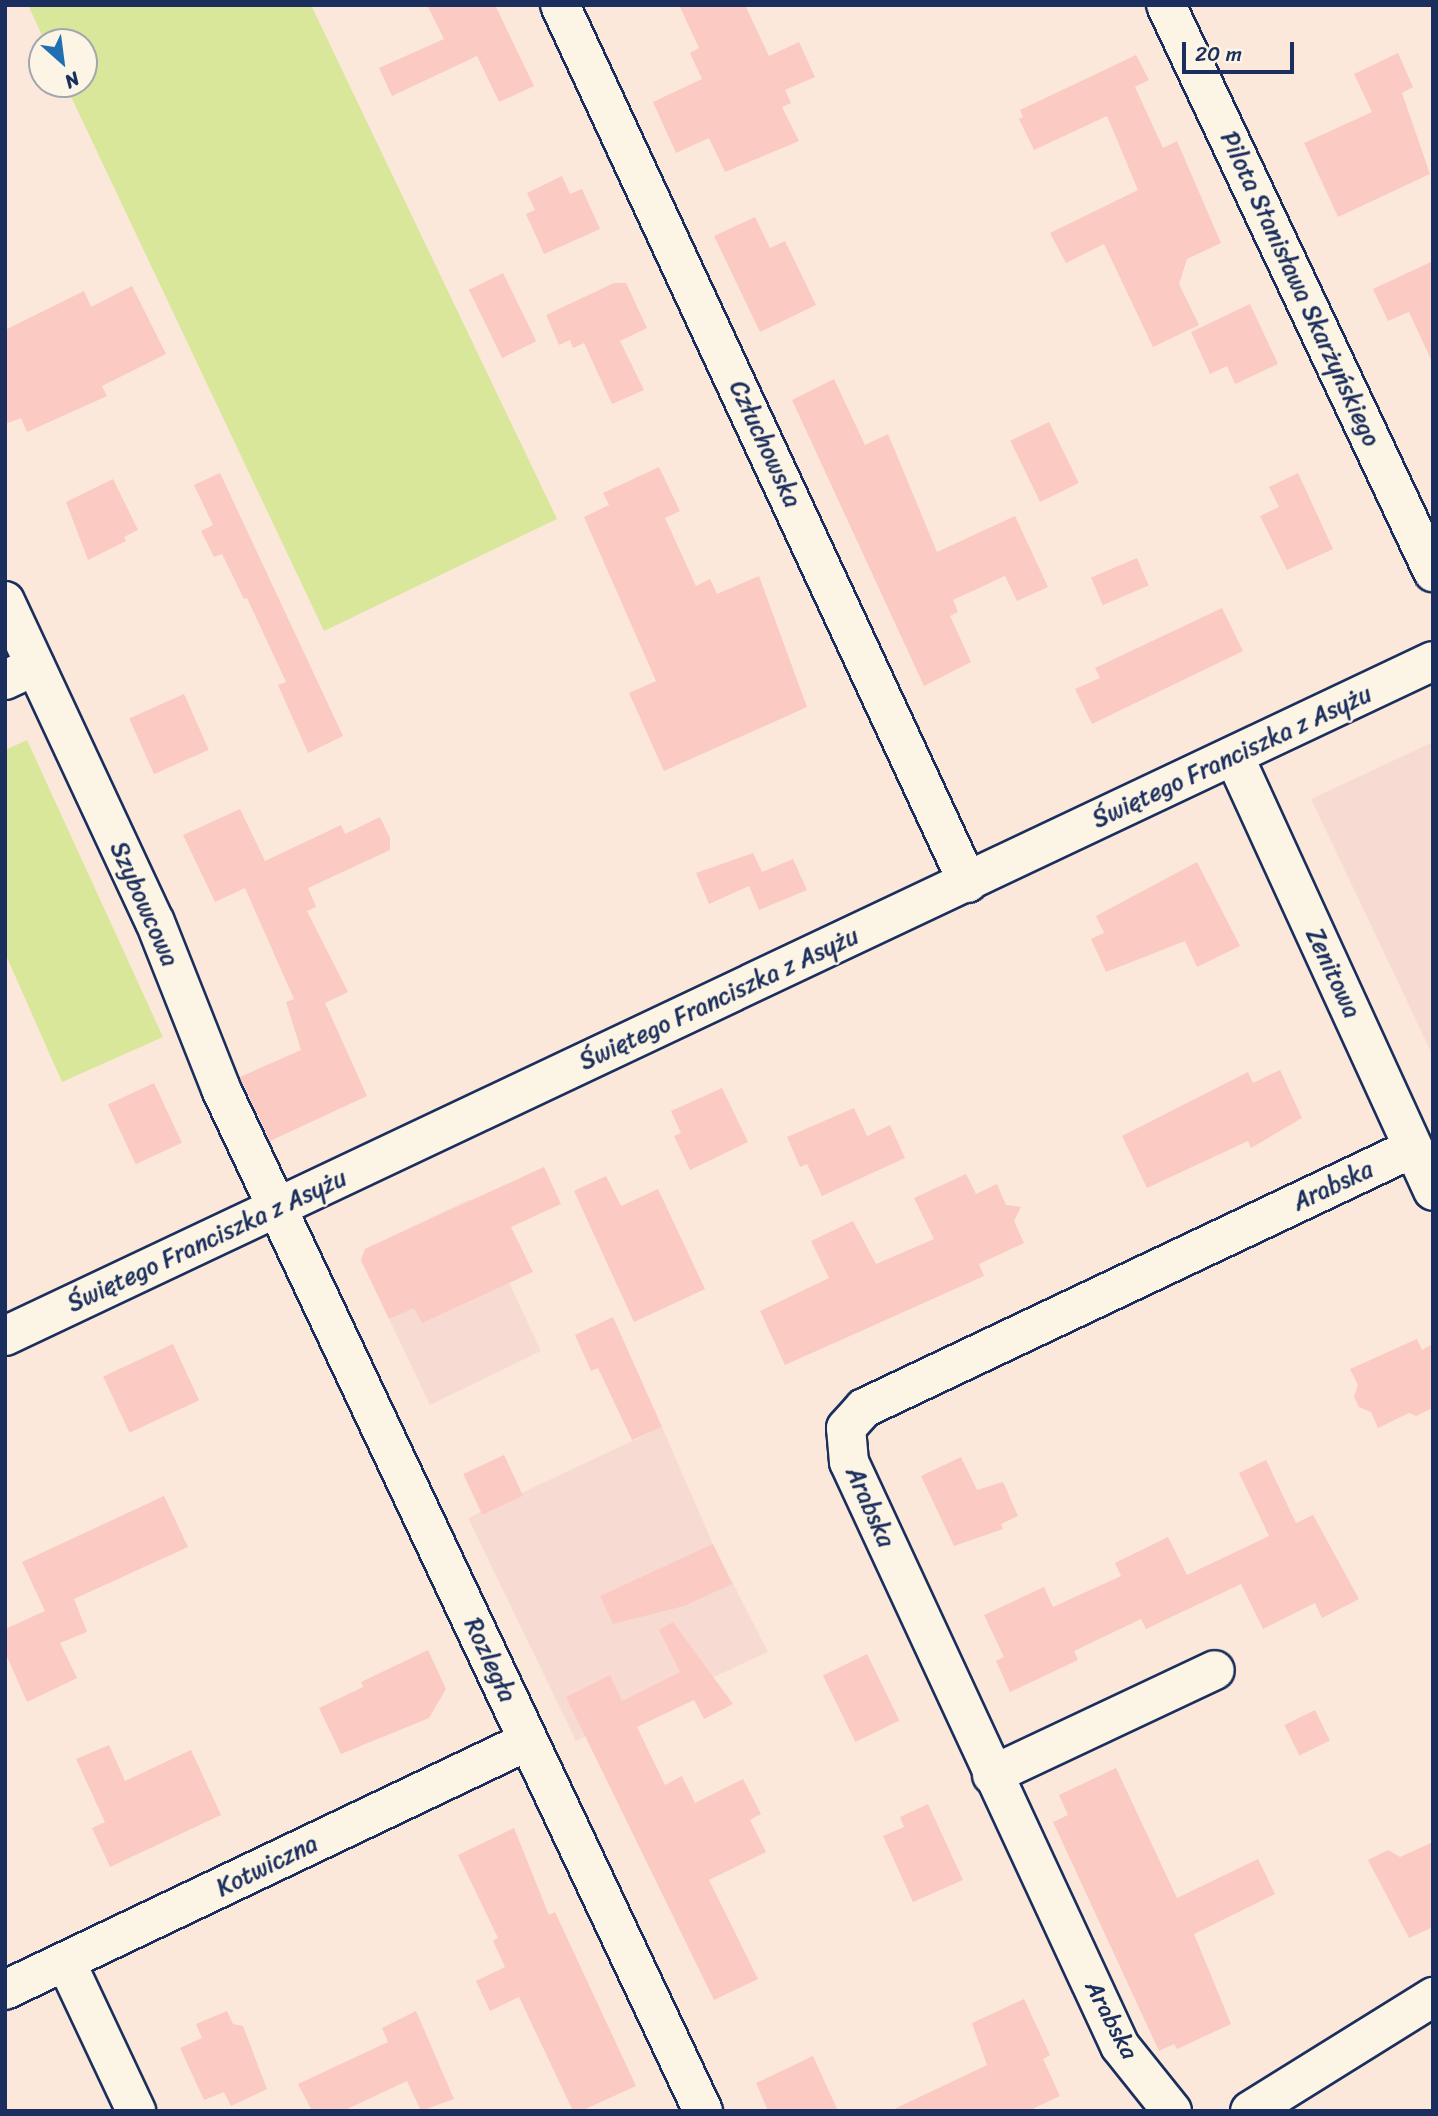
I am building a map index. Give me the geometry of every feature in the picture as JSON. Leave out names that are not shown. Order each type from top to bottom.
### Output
[{"type":"street","name":"Człuchowska","points":[[560,5],[968,883]]},
{"type":"street","name":"Pilota Stanisława Skarżyńskiego","points":[[1166,5],[1433,572]]},
{"type":"street","name":"Szybowcowa","points":[[5,601],[20,673],[155,922],[214,1072],[278,1209]]},
{"type":"street","name":"Świętego Franciszka z Asyżu","points":[[5,1336],[1433,661]]},
{"type":"street","name":"Zenitowa","points":[[1234,756],[1433,1191]]},
{"type":"street","name":"Arabska","points":[[1172,2111],[1127,2058],[992,1775],[849,1462],[846,1428],[854,1416],[1413,1147]]},
{"type":"street","name":"Rozległa","points":[[278,1209],[702,2111]]},
{"type":"street","points":[[992,1775],[1215,1670]]},
{"type":"street","name":"Kotwiczna","points":[[5,1990],[528,1741]]},
{"type":"street","points":[[66,1962],[136,2111]]},
{"type":"street","points":[[1250,2111],[1433,1997]]},
{"type":"shaded area","points":[[1433,742],[1433,1056],[1311,799]]},
{"type":"shaded area","points":[[470,1199],[541,1351],[430,1405],[361,1260],[365,1249]]},
{"type":"shaded area","points":[[662,1427],[713,1544],[768,1652],[576,1741],[468,1518]]},
{"type":"green space","points":[[28,5],[311,5],[557,519],[324,631],[72,98],[98,98],[98,28],[39,28]]},
{"type":"green space","points":[[27,740],[163,1037],[62,1082],[5,953],[5,750]]},
{"type":"building","points":[[427,5],[495,5],[534,86],[499,102],[477,56],[392,96],[379,68],[444,39]]},
{"type":"building","points":[[679,5],[745,5],[769,56],[799,42],[815,77],[785,90],[791,103],[782,107],[799,141],[725,172],[709,138],[676,153],[653,102],[702,79],[690,53],[699,48]]},
{"type":"building","points":[[1398,53],[1413,87],[1402,93],[1430,174],[1338,217],[1304,143],[1372,112],[1354,74]]},
{"type":"building","points":[[1136,55],[1149,80],[1135,87],[1163,148],[1177,141],[1221,243],[1187,259],[1179,284],[1199,325],[1153,347],[1104,244],[1066,263],[1050,233],[1138,190],[1107,116],[1034,150],[1019,119],[1023,117],[1020,110]]},
{"type":"building","points":[[562,176],[570,194],[582,189],[600,229],[544,254],[526,214],[535,210],[527,193]]},
{"type":"building","points":[[755,217],[770,248],[785,241],[816,305],[760,332],[714,236]]},
{"type":"building","points":[[1433,261],[1433,364],[1409,312],[1388,321],[1373,289]]},
{"type":"building","points":[[503,273],[536,341],[502,358],[469,290]]},
{"type":"building","points":[[614,283],[626,283],[647,328],[620,341],[644,390],[612,404],[584,343],[573,348],[570,340],[559,345],[546,315]]},
{"type":"building","points":[[132,286],[166,354],[102,386],[107,396],[27,432],[21,418],[5,424],[5,330],[84,291],[91,307]]},
{"type":"building","points":[[1250,304],[1278,364],[1235,384],[1227,366],[1210,374],[1191,332]]},
{"type":"building","points":[[834,379],[865,445],[888,434],[937,552],[1015,516],[1048,587],[1017,601],[1005,576],[953,600],[958,612],[950,616],[971,662],[924,686],[792,400]]},
{"type":"building","points":[[1049,422],[1079,483],[1040,502],[1010,441]]},
{"type":"building","points":[[659,467],[680,511],[665,518],[696,586],[710,579],[717,594],[759,576],[807,707],[664,771],[629,693],[656,681],[584,517],[609,505],[603,493]]},
{"type":"building","points":[[220,473],[343,736],[308,753],[278,685],[286,682],[247,598],[244,599],[222,554],[214,557],[201,531],[213,525],[194,485]]},
{"type":"building","points":[[1298,473],[1333,549],[1287,570],[1260,516],[1279,507],[1269,487]]},
{"type":"building","points":[[113,479],[138,530],[124,537],[126,541],[88,560],[66,502]]},
{"type":"building","points":[[1137,558],[1149,586],[1103,605],[1091,578]]},
{"type":"building","points":[[1222,608],[1243,651],[1092,724],[1075,689],[1100,678],[1095,668]]},
{"type":"building","points":[[184,694],[209,750],[154,774],[129,718]]},
{"type":"building","points":[[240,809],[265,861],[341,825],[345,834],[380,817],[390,838],[390,850],[308,888],[316,907],[307,911],[348,992],[325,1003],[367,1096],[270,1141],[240,1077],[301,1050],[286,1002],[294,999],[245,888],[215,902],[183,835]]},
{"type":"building","points":[[753,853],[762,872],[793,859],[807,890],[759,910],[749,886],[709,904],[696,873]]},
{"type":"building","points":[[1197,862],[1240,946],[1197,967],[1185,941],[1106,972],[1091,939],[1104,933],[1096,916]]},
{"type":"building","points":[[1280,1070],[1302,1118],[1251,1148],[1248,1141],[1147,1188],[1122,1136],[1248,1072],[1253,1083]]},
{"type":"building","points":[[154,1083],[182,1143],[136,1164],[108,1105]]},
{"type":"building","points":[[722,1088],[748,1142],[690,1170],[674,1136],[681,1133],[671,1111]]},
{"type":"building","points":[[854,1108],[867,1136],[890,1125],[905,1158],[822,1196],[807,1164],[800,1167],[787,1137]]},
{"type":"building","points":[[544,1167],[561,1204],[511,1227],[533,1272],[422,1323],[414,1308],[389,1319],[361,1260],[365,1249]]},
{"type":"building","points":[[966,1174],[976,1194],[997,1184],[1006,1205],[1021,1207],[1014,1221],[1024,1243],[979,1264],[984,1276],[785,1365],[760,1311],[829,1278],[811,1241],[853,1221],[876,1264],[934,1239],[914,1198]]},
{"type":"building","points":[[606,1176],[621,1206],[658,1189],[705,1289],[634,1322],[574,1191]]},
{"type":"building","points":[[613,1317],[662,1427],[632,1440],[598,1368],[591,1371],[575,1335]]},
{"type":"building","points":[[1417,1339],[1422,1350],[1433,1344],[1433,1408],[1416,1416],[1409,1413],[1378,1428],[1371,1412],[1359,1407],[1354,1397],[1358,1385],[1350,1369]]},
{"type":"building","points":[[173,1344],[199,1400],[129,1433],[103,1377]]},
{"type":"building","points":[[504,1455],[523,1496],[482,1515],[463,1474]]},
{"type":"building","points":[[961,1457],[977,1490],[1003,1482],[1018,1516],[1001,1524],[1003,1529],[954,1546],[921,1476]]},
{"type":"building","points":[[1266,1460],[1296,1523],[1313,1515],[1359,1599],[1322,1618],[1315,1603],[1263,1629],[1241,1584],[1146,1629],[1141,1619],[1074,1651],[1078,1660],[1010,1692],[996,1661],[1004,1657],[984,1615],[1044,1587],[1053,1607],[1121,1576],[1115,1563],[1168,1537],[1187,1575],[1269,1536],[1239,1473]]},
{"type":"building","points":[[164,1496],[188,1547],[74,1599],[87,1632],[60,1643],[77,1678],[27,1702],[5,1652],[5,1629],[45,1611],[22,1562]]},
{"type":"building","points":[[713,1544],[732,1584],[684,1606],[613,1624],[600,1596]]},
{"type":"building","points":[[673,1622],[733,1704],[704,1719],[694,1700],[637,1727],[665,1785],[682,1776],[695,1803],[743,1779],[761,1814],[750,1820],[766,1852],[709,1880],[758,1979],[714,2000],[566,1697],[610,1675],[622,1701],[680,1672],[659,1630]]},
{"type":"building","points":[[428,1650],[446,1689],[429,1718],[341,1754],[319,1708],[363,1687],[361,1682]]},
{"type":"building","points":[[867,1654],[899,1721],[855,1742],[823,1675]]},
{"type":"building","points":[[1315,1710],[1330,1741],[1299,1755],[1284,1725]]},
{"type":"building","points":[[109,1745],[125,1781],[191,1750],[221,1815],[110,1867],[92,1828],[105,1822],[76,1759]]},
{"type":"building","points":[[1116,1768],[1177,1898],[1258,1859],[1275,1894],[1194,1934],[1231,2024],[1177,2049],[1174,2044],[1159,2051],[1053,1822],[1068,1815],[1059,1795]]},
{"type":"building","points":[[928,1804],[963,1880],[913,1902],[883,1836],[904,1827],[900,1817]]},
{"type":"building","points":[[514,1828],[549,1915],[555,1912],[636,2086],[581,2111],[573,2111],[519,1997],[490,2011],[476,1981],[505,1967],[493,1941],[498,1938],[458,1855]]},
{"type":"building","points":[[1433,1842],[1433,1927],[1409,1938],[1368,1860],[1388,1850],[1400,1857]]},
{"type":"building","points":[[1024,1999],[1050,2055],[1043,2059],[1060,2096],[1028,2111],[890,2111],[987,2065],[972,2023]]},
{"type":"building","points":[[227,2011],[233,2024],[243,2026],[267,2089],[231,2106],[224,2092],[204,2100],[180,2048],[202,2038],[196,2024]]},
{"type":"building","points":[[416,2011],[454,2099],[421,2111],[407,2081],[343,2111],[312,2111],[298,2084],[388,2042],[382,2028]]},
{"type":"building","points":[[813,2056],[838,2111],[768,2111],[756,2083]]}]
